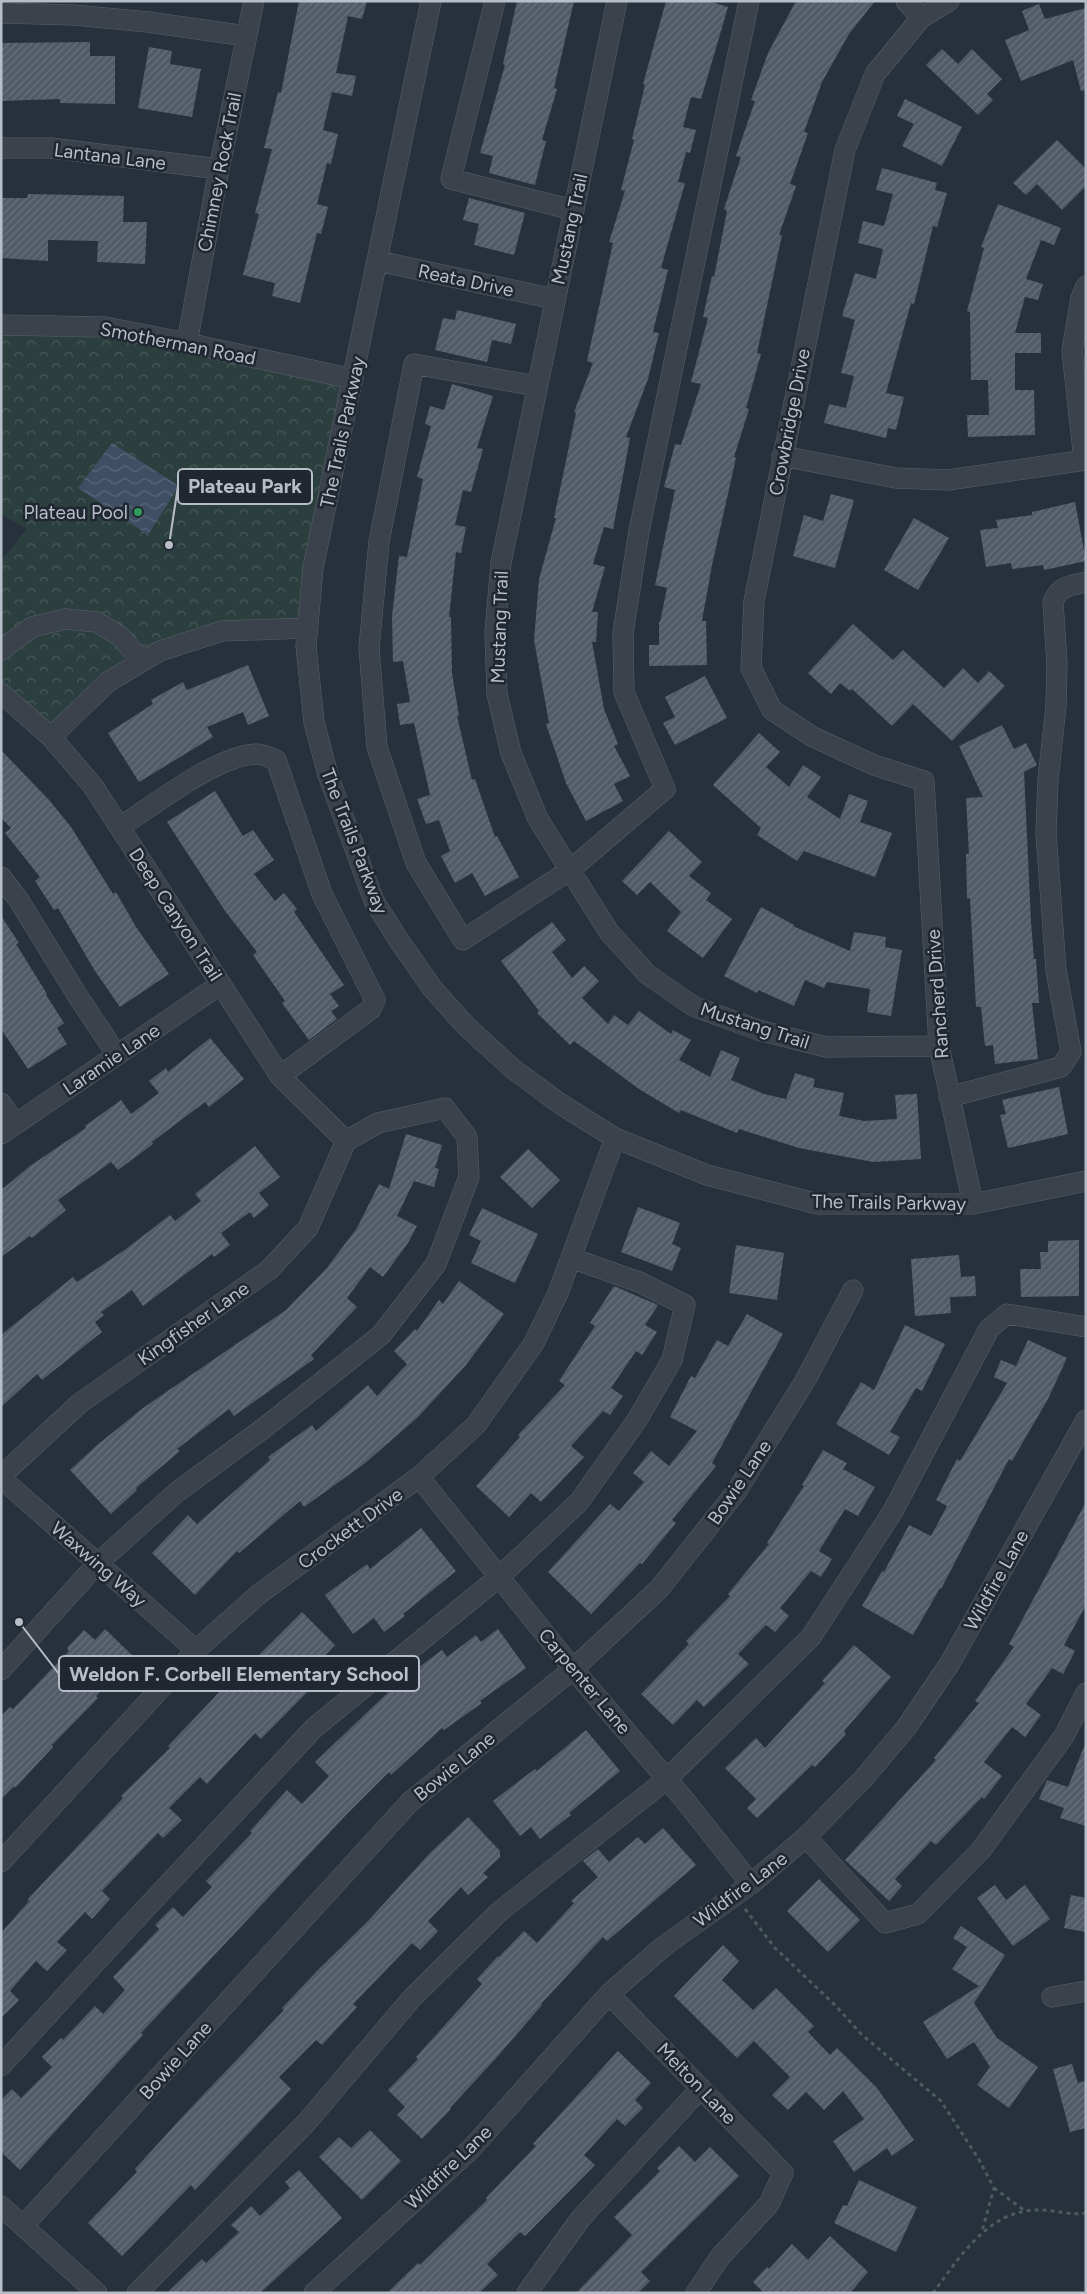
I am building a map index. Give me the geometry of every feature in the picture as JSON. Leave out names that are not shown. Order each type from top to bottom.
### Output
[{"type":"street","name":"Chimney Rock Trail","points":[[187,343],[218,169],[254,1]]},
{"type":"street","name":"The Trails Parkway","points":[[431,1],[313,568],[306,646],[314,722],[328,775],[374,901],[432,988],[466,1026],[513,1069],[559,1103],[615,1138],[707,1175],[818,1204],[973,1204],[1086,1181]]},
{"type":"street","points":[[495,1],[451,179],[573,210]]},
{"type":"street","name":"Mustang Trail","points":[[617,1],[500,563],[495,633],[497,694],[511,753],[538,819],[609,932],[647,974],[693,1006],[758,1030],[826,1047],[939,1046]]},
{"type":"street","points":[[536,386],[414,364],[379,542],[369,648],[377,747],[416,863],[463,940],[570,870],[665,789],[624,692],[623,633],[640,522],[749,1]]},
{"type":"street","points":[[906,1],[921,18]]},
{"type":"street","name":"Crowbridge Drive","points":[[924,781],[874,765],[813,737],[772,710],[751,668],[754,601],[845,150],[875,74],[921,18],[948,1]]},
{"type":"street","points":[[1,13],[74,15],[148,22],[246,36]]},
{"type":"street","name":"Lantana Lane","points":[[1,148],[51,148],[218,169]]},
{"type":"street","name":"Reata Drive","points":[[378,261],[554,299]]},
{"type":"street","points":[[782,456],[896,478],[948,480],[1085,460],[1072,351],[1081,298],[1086,286]]},
{"type":"street","name":"Smotherman Road","points":[[1,325],[105,327],[353,379]]},
{"type":"street","points":[[949,1097],[1061,1067],[1071,1052],[1056,970],[1046,832],[1048,780],[1056,706],[1057,664],[1053,602],[1056,594],[1063,587],[1086,582]]},
{"type":"street","points":[[1,650],[32,627],[65,619],[97,622],[121,637],[142,662]]},
{"type":"street","points":[[51,736],[108,682],[160,651],[222,631],[308,628]]},
{"type":"street","name":"Deep Canyon Trail","points":[[1,693],[51,736],[93,786],[280,1076],[346,1141]]},
{"type":"street","points":[[120,827],[194,778],[230,760],[258,754],[276,760],[322,894],[375,1000],[371,1009],[280,1076]]},
{"type":"street","name":"Rancherd Drive","points":[[924,781],[939,1046],[973,1204]]},
{"type":"street","points":[[1,877],[18,899],[117,1055]]},
{"type":"street","name":"Laramie Lane","points":[[8,1129],[221,984]]},
{"type":"street","points":[[1,1103],[8,1129]]},
{"type":"street","points":[[1,1670],[98,1563],[177,1492],[264,1428],[381,1335],[436,1264],[469,1177],[467,1137],[445,1108],[378,1123],[346,1141]]},
{"type":"street","name":"Crockett Drive","points":[[1,1862],[196,1650],[259,1594],[419,1477],[476,1425],[534,1343],[558,1293],[615,1138]]},
{"type":"street","name":"Kingfisher Lane","points":[[1,1477],[80,1403],[269,1270],[308,1228],[346,1141]]},
{"type":"street","points":[[1,2066],[314,1728],[499,1577],[579,1502],[637,1420],[672,1360],[685,1304],[638,1282],[571,1258]]},
{"type":"street","name":"Bowie Lane","points":[[24,2226],[410,1802],[573,1669],[659,1589],[736,1492],[805,1381],[853,1290]]},
{"type":"street","points":[[137,2293],[306,2123],[412,1998],[499,1912],[667,1779],[811,1637],[893,1511],[990,1329],[1007,1314],[1086,1327]]},
{"type":"street","name":"Wildfire Lane","points":[[314,2293],[470,2150],[609,1994],[664,1946],[751,1884],[806,1837],[863,1779],[906,1728],[950,1663],[1086,1420]]},
{"type":"street","name":"Waxwing Way","points":[[1,1477],[196,1650]]},
{"type":"street","name":"Carpenter Lane","points":[[419,1477],[573,1669],[667,1779],[751,1884]]},
{"type":"street","points":[[806,1837],[885,1924],[918,1914],[982,1850],[1064,1736],[1086,1693]]},
{"type":"street","points":[[1052,1997],[1086,1991]]},
{"type":"street","name":"Melton Lane","points":[[609,1994],[783,2173],[769,2204],[720,2257],[696,2293]]},
{"type":"street","points":[[528,2293],[581,2218],[701,2088]]},
{"type":"street","points":[[1,2206],[97,2293]]},
{"type":"path","points":[[734,1895],[775,1948],[837,2007],[861,2034],[940,2102],[978,2158],[994,2188],[1026,2211]]},
{"type":"path","points":[[982,2231],[994,2188]]},
{"type":"path","points":[[933,2293],[982,2231],[1012,2213],[1036,2210],[1086,2213]]},
{"type":"green space","points":[[1,325],[105,327],[353,379],[308,628],[160,651],[51,737],[1,696],[1,561],[27,529],[1,514]]},
{"type":"water","name":"Plateau Pool","points":[[112,443],[179,486],[148,535],[78,488]]},
{"type":"building","points":[[299,1],[367,1],[362,19],[348,16],[336,73],[356,76],[352,96],[332,92],[323,130],[338,134],[331,164],[327,163],[317,204],[328,207],[321,234],[317,233],[300,303],[272,296],[275,283],[243,275],[259,214],[255,213],[272,149],[264,148],[278,92],[281,93]]},
{"type":"building","points":[[517,1],[574,1],[554,88],[557,89],[542,140],[546,141],[535,185],[489,173],[493,156],[480,153],[505,65],[503,64]]},
{"type":"building","points":[[666,1],[708,1],[728,7],[701,99],[691,97],[683,127],[696,130],[690,153],[686,152],[678,182],[685,183],[661,268],[668,270],[653,332],[659,333],[648,379],[626,437],[630,438],[613,529],[604,527],[593,564],[605,567],[592,612],[598,612],[596,642],[592,642],[604,709],[618,744],[614,746],[630,776],[614,784],[623,801],[586,821],[566,783],[546,724],[549,723],[534,640],[539,579],[556,518],[554,518],[576,413],[574,412],[593,363],[587,361],[613,243],[609,242],[625,191],[621,190],[634,140],[632,139],[645,85],[643,84]]},
{"type":"building","points":[[796,1],[875,1],[849,34],[822,82],[804,132],[808,133],[790,184],[796,186],[779,235],[782,235],[757,353],[761,354],[746,408],[749,409],[734,457],[736,458],[712,565],[702,621],[706,621],[707,665],[649,666],[649,645],[659,645],[659,622],[667,588],[655,585],[675,490],[664,487],[675,444],[681,445],[701,384],[691,382],[708,318],[703,317],[712,276],[714,277],[727,211],[724,209],[741,157],[736,156],[755,101],[751,100],[768,53]]},
{"type":"building","points":[[1039,4],[1045,19],[1086,8],[1086,90],[1081,91],[1073,60],[1021,81],[1005,40],[1029,30],[1022,11]]},
{"type":"building","points":[[90,42],[90,56],[115,56],[115,104],[60,103],[60,99],[1,101],[1,43]]},
{"type":"building","points":[[149,47],[172,51],[170,64],[201,69],[192,117],[138,108]]},
{"type":"building","points":[[942,49],[958,64],[972,49],[1002,79],[987,94],[993,100],[978,115],[926,65]]},
{"type":"building","points":[[905,99],[962,127],[942,166],[902,146],[914,124],[897,116]]},
{"type":"building","points":[[1057,140],[1086,169],[1086,186],[1062,210],[1037,184],[1026,195],[1013,183]]},
{"type":"building","points":[[882,168],[937,183],[935,190],[947,193],[937,227],[933,226],[914,304],[911,303],[886,393],[904,397],[896,430],[888,428],[886,438],[824,423],[829,404],[846,408],[854,376],[841,373],[855,320],[842,316],[855,273],[876,279],[883,249],[858,243],[863,221],[884,226],[893,194],[876,190]]},
{"type":"building","points":[[28,194],[124,196],[123,222],[147,222],[145,264],[97,262],[98,241],[48,240],[48,261],[1,258],[1,198],[27,198]]},
{"type":"building","points":[[469,198],[525,213],[514,255],[474,245],[479,224],[463,220]]},
{"type":"building","points":[[998,204],[1061,228],[1054,245],[1041,240],[1026,279],[1043,284],[1038,300],[1025,297],[1015,333],[1041,333],[1041,353],[1015,353],[1015,390],[1034,390],[1035,435],[968,437],[967,415],[989,415],[988,380],[971,380],[970,312],[967,311],[984,248],[981,247]]},
{"type":"building","points":[[457,310],[516,324],[511,344],[492,340],[487,362],[435,350],[443,318],[455,320]]},
{"type":"building","points":[[452,384],[493,396],[477,448],[483,449],[471,492],[463,490],[455,525],[466,527],[461,553],[456,552],[449,617],[451,617],[452,673],[459,716],[457,716],[472,780],[475,779],[495,837],[497,836],[519,877],[485,896],[472,873],[455,883],[441,856],[450,851],[439,820],[426,824],[417,799],[430,795],[414,723],[400,725],[397,704],[410,702],[403,661],[393,662],[392,616],[399,556],[407,557],[423,479],[417,477],[431,426],[425,424],[430,406],[444,410]]},
{"type":"building","points":[[831,494],[854,500],[835,568],[793,556],[804,515],[823,521]]},
{"type":"building","points":[[1075,502],[1086,561],[1044,570],[1043,565],[1012,569],[1011,563],[986,567],[980,530],[998,528],[996,520],[1032,515],[1032,512]]},
{"type":"building","points":[[914,518],[949,538],[918,590],[884,570]]},
{"type":"building","points":[[853,624],[893,660],[903,650],[944,688],[963,668],[978,683],[989,671],[1005,686],[952,741],[913,704],[892,726],[852,689],[850,691],[840,683],[831,694],[808,673]]},
{"type":"building","points":[[248,665],[269,716],[248,725],[243,712],[207,727],[213,737],[139,782],[108,733],[153,704],[151,700],[183,682],[187,690]]},
{"type":"building","points":[[705,676],[727,718],[675,745],[663,723],[675,717],[665,697]]},
{"type":"building","points":[[1002,725],[1014,749],[1026,743],[1037,765],[1024,772],[1031,922],[1039,1003],[1032,1003],[1038,1059],[995,1064],[993,1045],[985,1046],[981,1007],[976,1007],[970,898],[967,899],[966,854],[969,854],[966,798],[983,797],[959,746]]},
{"type":"building","points":[[759,733],[780,752],[766,767],[789,787],[803,765],[821,777],[807,797],[840,819],[849,794],[868,801],[860,822],[892,833],[875,877],[804,851],[797,861],[757,835],[761,828],[713,785]]},
{"type":"building","points":[[1,750],[50,801],[71,827],[113,894],[116,892],[136,927],[169,974],[120,1007],[95,971],[58,908],[54,910],[35,881],[40,877],[5,833],[11,828],[1,818]]},
{"type":"building","points":[[215,791],[243,836],[253,830],[274,860],[254,874],[275,901],[284,893],[297,909],[294,912],[344,985],[330,994],[339,1006],[331,1011],[337,1019],[309,1040],[282,1003],[285,1001],[253,955],[257,952],[225,911],[167,822]]},
{"type":"building","points":[[669,831],[702,862],[689,876],[711,893],[706,900],[732,919],[703,958],[667,931],[681,912],[650,882],[637,895],[622,881]]},
{"type":"building","points":[[761,907],[793,926],[850,951],[854,932],[886,937],[885,947],[902,950],[891,1016],[867,1012],[870,989],[827,982],[824,988],[805,980],[794,1006],[758,990],[757,993],[724,976]]},
{"type":"building","points":[[1,916],[19,943],[16,944],[64,1023],[57,1028],[67,1044],[28,1069],[1,1029]]},
{"type":"building","points":[[552,922],[566,940],[552,952],[572,978],[584,966],[599,981],[582,998],[608,1024],[614,1015],[628,1025],[639,1011],[671,1034],[673,1030],[691,1040],[679,1060],[710,1077],[721,1050],[740,1058],[731,1080],[764,1094],[786,1099],[795,1073],[815,1079],[813,1087],[844,1093],[839,1116],[864,1121],[897,1119],[895,1095],[917,1094],[921,1159],[873,1162],[799,1148],[739,1129],[737,1133],[681,1110],[679,1113],[639,1089],[574,1041],[570,1045],[537,1013],[539,1011],[501,961]]},
{"type":"building","points":[[210,1038],[244,1079],[209,1107],[205,1102],[118,1170],[111,1162],[58,1200],[66,1210],[32,1238],[30,1236],[1,1257],[1,1190],[30,1166],[86,1128],[85,1126],[121,1100],[131,1114],[159,1093],[149,1081],[166,1068],[168,1072]]},
{"type":"building","points":[[1059,1087],[1068,1134],[1008,1148],[1000,1115],[1006,1114],[1002,1100]]},
{"type":"building","points":[[406,1134],[442,1145],[435,1168],[439,1169],[434,1187],[414,1181],[397,1216],[417,1226],[408,1243],[383,1277],[370,1267],[347,1298],[357,1307],[311,1355],[314,1359],[234,1416],[229,1409],[177,1449],[180,1451],[136,1488],[137,1490],[111,1514],[70,1470],[143,1408],[286,1310],[326,1269],[357,1228],[379,1184],[389,1189]]},
{"type":"building","points":[[255,1146],[280,1177],[259,1193],[269,1205],[254,1218],[250,1212],[221,1233],[230,1245],[214,1257],[212,1254],[143,1306],[132,1290],[101,1312],[104,1315],[95,1322],[102,1332],[42,1380],[37,1374],[1,1407],[1,1335],[73,1277],[77,1282],[126,1249],[170,1215],[175,1221],[201,1201],[195,1194]]},
{"type":"building","points":[[528,1149],[560,1180],[532,1208],[500,1177]]},
{"type":"building","points":[[638,1207],[680,1223],[672,1244],[681,1248],[672,1271],[621,1252]]},
{"type":"building","points":[[482,1208],[538,1234],[515,1283],[471,1263],[481,1241],[469,1235]]},
{"type":"building","points":[[1079,1240],[1079,1296],[1021,1297],[1020,1269],[1041,1269],[1040,1252],[1048,1252],[1048,1241]]},
{"type":"building","points":[[736,1245],[784,1253],[777,1300],[729,1293]]},
{"type":"building","points":[[959,1255],[961,1277],[975,1276],[976,1296],[950,1297],[951,1313],[915,1316],[911,1259]]},
{"type":"building","points":[[459,1281],[504,1314],[466,1365],[418,1417],[364,1464],[304,1507],[300,1501],[239,1553],[237,1551],[195,1595],[152,1553],[188,1515],[197,1524],[270,1460],[268,1457],[312,1425],[316,1431],[368,1385],[377,1396],[407,1364],[394,1351],[415,1329],[417,1331],[439,1300],[443,1304]]},
{"type":"building","points":[[614,1286],[658,1305],[645,1325],[657,1332],[642,1355],[636,1351],[611,1388],[623,1396],[610,1415],[603,1411],[571,1446],[584,1457],[541,1502],[531,1493],[509,1517],[476,1486],[520,1437],[518,1435],[565,1385],[559,1381],[595,1326],[590,1323]]},
{"type":"building","points":[[747,1314],[783,1334],[712,1463],[716,1466],[672,1520],[676,1523],[642,1564],[640,1563],[591,1614],[548,1572],[610,1504],[619,1511],[644,1482],[633,1473],[651,1451],[669,1466],[697,1431],[670,1417],[691,1376],[695,1378],[717,1340],[728,1346]]},
{"type":"building","points":[[905,1325],[945,1344],[922,1391],[916,1388],[890,1432],[900,1437],[889,1455],[836,1424],[861,1382],[874,1390]]},
{"type":"building","points":[[1028,1340],[1067,1358],[1048,1399],[1012,1461],[1009,1459],[941,1589],[913,1635],[862,1606],[882,1571],[884,1572],[909,1525],[931,1536],[947,1506],[936,1500],[957,1459],[960,1461],[1007,1383],[994,1377],[1001,1360],[1016,1366]]},
{"type":"building","points":[[823,1450],[847,1463],[843,1469],[875,1487],[858,1516],[845,1509],[819,1551],[832,1559],[821,1577],[811,1571],[780,1608],[789,1616],[775,1632],[766,1625],[738,1654],[749,1664],[704,1707],[697,1700],[673,1725],[641,1694],[689,1644],[686,1641],[730,1596],[728,1594],[769,1544],[767,1543],[804,1486],[802,1485]]},
{"type":"building","points":[[1086,1502],[1086,1605],[1064,1645],[1075,1651],[1063,1674],[1052,1668],[1026,1704],[1041,1715],[1025,1737],[1012,1727],[984,1762],[1002,1776],[984,1799],[982,1797],[936,1845],[931,1841],[895,1879],[902,1886],[889,1901],[845,1860],[936,1760],[934,1758],[979,1703],[975,1701],[1014,1647],[1009,1644]]},
{"type":"building","points":[[421,1528],[456,1571],[384,1632],[374,1618],[353,1634],[325,1595],[367,1564],[370,1569]]},
{"type":"building","points":[[302,1612],[335,1645],[316,1665],[325,1674],[261,1739],[255,1733],[207,1784],[200,1777],[169,1808],[182,1820],[163,1838],[158,1833],[102,1891],[110,1899],[92,1919],[85,1912],[57,1942],[67,1950],[47,1971],[36,1961],[10,1991],[19,2000],[1,2018],[1,1933],[29,1901],[28,1899],[123,1798],[121,1796],[170,1748],[168,1746],[249,1661],[251,1663]]},
{"type":"building","points":[[105,1629],[134,1657],[96,1696],[98,1698],[52,1745],[53,1747],[15,1788],[14,1786],[1,1799],[1,1716],[10,1707],[13,1709],[69,1651],[67,1648],[84,1630],[95,1640]]},
{"type":"building","points":[[498,1629],[526,1668],[480,1701],[482,1703],[444,1730],[442,1728],[391,1775],[389,1772],[347,1814],[141,2033],[143,2035],[20,2170],[1,2152],[1,2100],[12,2089],[21,2098],[52,2067],[42,2057],[61,2038],[63,2040],[95,2006],[103,2014],[125,1990],[113,1977],[159,1929],[155,1925],[173,1907],[183,1917],[212,1887],[206,1881],[252,1833],[250,1831],[287,1790],[302,1804],[329,1776],[315,1762],[399,1682],[442,1650],[447,1657],[476,1635],[481,1642]]},
{"type":"building","points":[[854,1645],[891,1677],[844,1731],[846,1734],[815,1767],[812,1765],[757,1818],[747,1808],[756,1799],[725,1768],[756,1738],[765,1748],[825,1683],[822,1681]]},
{"type":"building","points":[[586,1730],[620,1771],[569,1813],[571,1815],[540,1839],[531,1827],[520,1836],[493,1801],[535,1769],[537,1771]]},
{"type":"building","points":[[1085,1744],[1086,1826],[1060,1818],[1064,1808],[1039,1799],[1047,1780],[1068,1787]]},
{"type":"building","points":[[468,1817],[500,1851],[500,1857],[483,1873],[488,1877],[468,1895],[461,1887],[428,1921],[438,1931],[420,1950],[412,1943],[353,2004],[357,2007],[322,2045],[316,2040],[279,2077],[291,2089],[195,2190],[191,2185],[122,2256],[88,2223],[137,2172],[135,2169],[184,2115],[284,2010],[282,2008],[368,1921],[429,1854]]},
{"type":"building","points":[[663,1828],[696,1865],[607,1941],[603,1937],[541,2004],[451,2109],[422,2139],[397,2115],[405,2107],[388,2090],[418,2059],[416,2057],[482,1984],[477,1979],[498,1956],[524,1931],[537,1943],[574,1903],[571,1901],[598,1877],[583,1861],[598,1849],[609,1862],[638,1837],[645,1844]]},
{"type":"building","points":[[819,1879],[860,1920],[828,1952],[787,1911]]},
{"type":"building","points":[[995,1885],[1006,1900],[1025,1885],[1050,1919],[1013,1946],[977,1898]]},
{"type":"building","points":[[1071,1895],[1086,1898],[1086,1932],[1064,1928]]},
{"type":"building","points":[[961,1926],[1005,1955],[974,2003],[997,2038],[1038,2067],[1009,2108],[977,2085],[990,2067],[974,2042],[947,2059],[923,2022],[979,1986],[952,1969],[967,1947],[953,1938]]},
{"type":"building","points":[[723,1945],[739,1961],[722,1980],[753,2010],[776,1988],[814,2026],[808,2032],[830,2055],[837,2048],[877,2088],[914,2140],[892,2156],[887,2148],[854,2172],[833,2141],[864,2119],[843,2091],[824,2110],[806,2092],[788,2110],[772,2095],[790,2077],[754,2041],[737,2058],[674,1996]]},
{"type":"building","points":[[618,2051],[651,2083],[635,2100],[643,2108],[625,2126],[617,2119],[584,2155],[595,2165],[525,2236],[520,2232],[487,2264],[498,2275],[479,2293],[387,2293],[418,2263],[420,2265],[487,2200],[486,2198],[536,2146],[533,2144]]},
{"type":"building","points":[[1072,2064],[1078,2083],[1086,2081],[1086,2128],[1070,2132],[1053,2069]]},
{"type":"building","points":[[370,2130],[401,2161],[362,2200],[319,2157],[339,2137],[351,2148]]},
{"type":"building","points":[[679,2146],[695,2162],[710,2147],[739,2176],[641,2272],[650,2281],[638,2293],[576,2293],[632,2235],[614,2217],[660,2171],[657,2168]]},
{"type":"building","points":[[299,2170],[342,2218],[260,2293],[167,2293],[202,2259],[206,2263],[239,2232],[231,2225],[251,2206],[260,2216],[290,2188],[285,2182]]},
{"type":"building","points":[[859,2180],[917,2207],[896,2252],[834,2223],[843,2205],[847,2206]]},
{"type":"building","points":[[830,2236],[868,2272],[850,2293],[764,2293],[753,2282],[767,2267],[769,2269],[792,2244],[808,2260]]},
{"type":"place","name":"Plateau Pool","points":[[138,512]]},
{"type":"place","name":"Plateau Park","points":[[169,545]]},
{"type":"place","name":"Weldon F. Corbell Elementary School","points":[[19,1622]]}]
